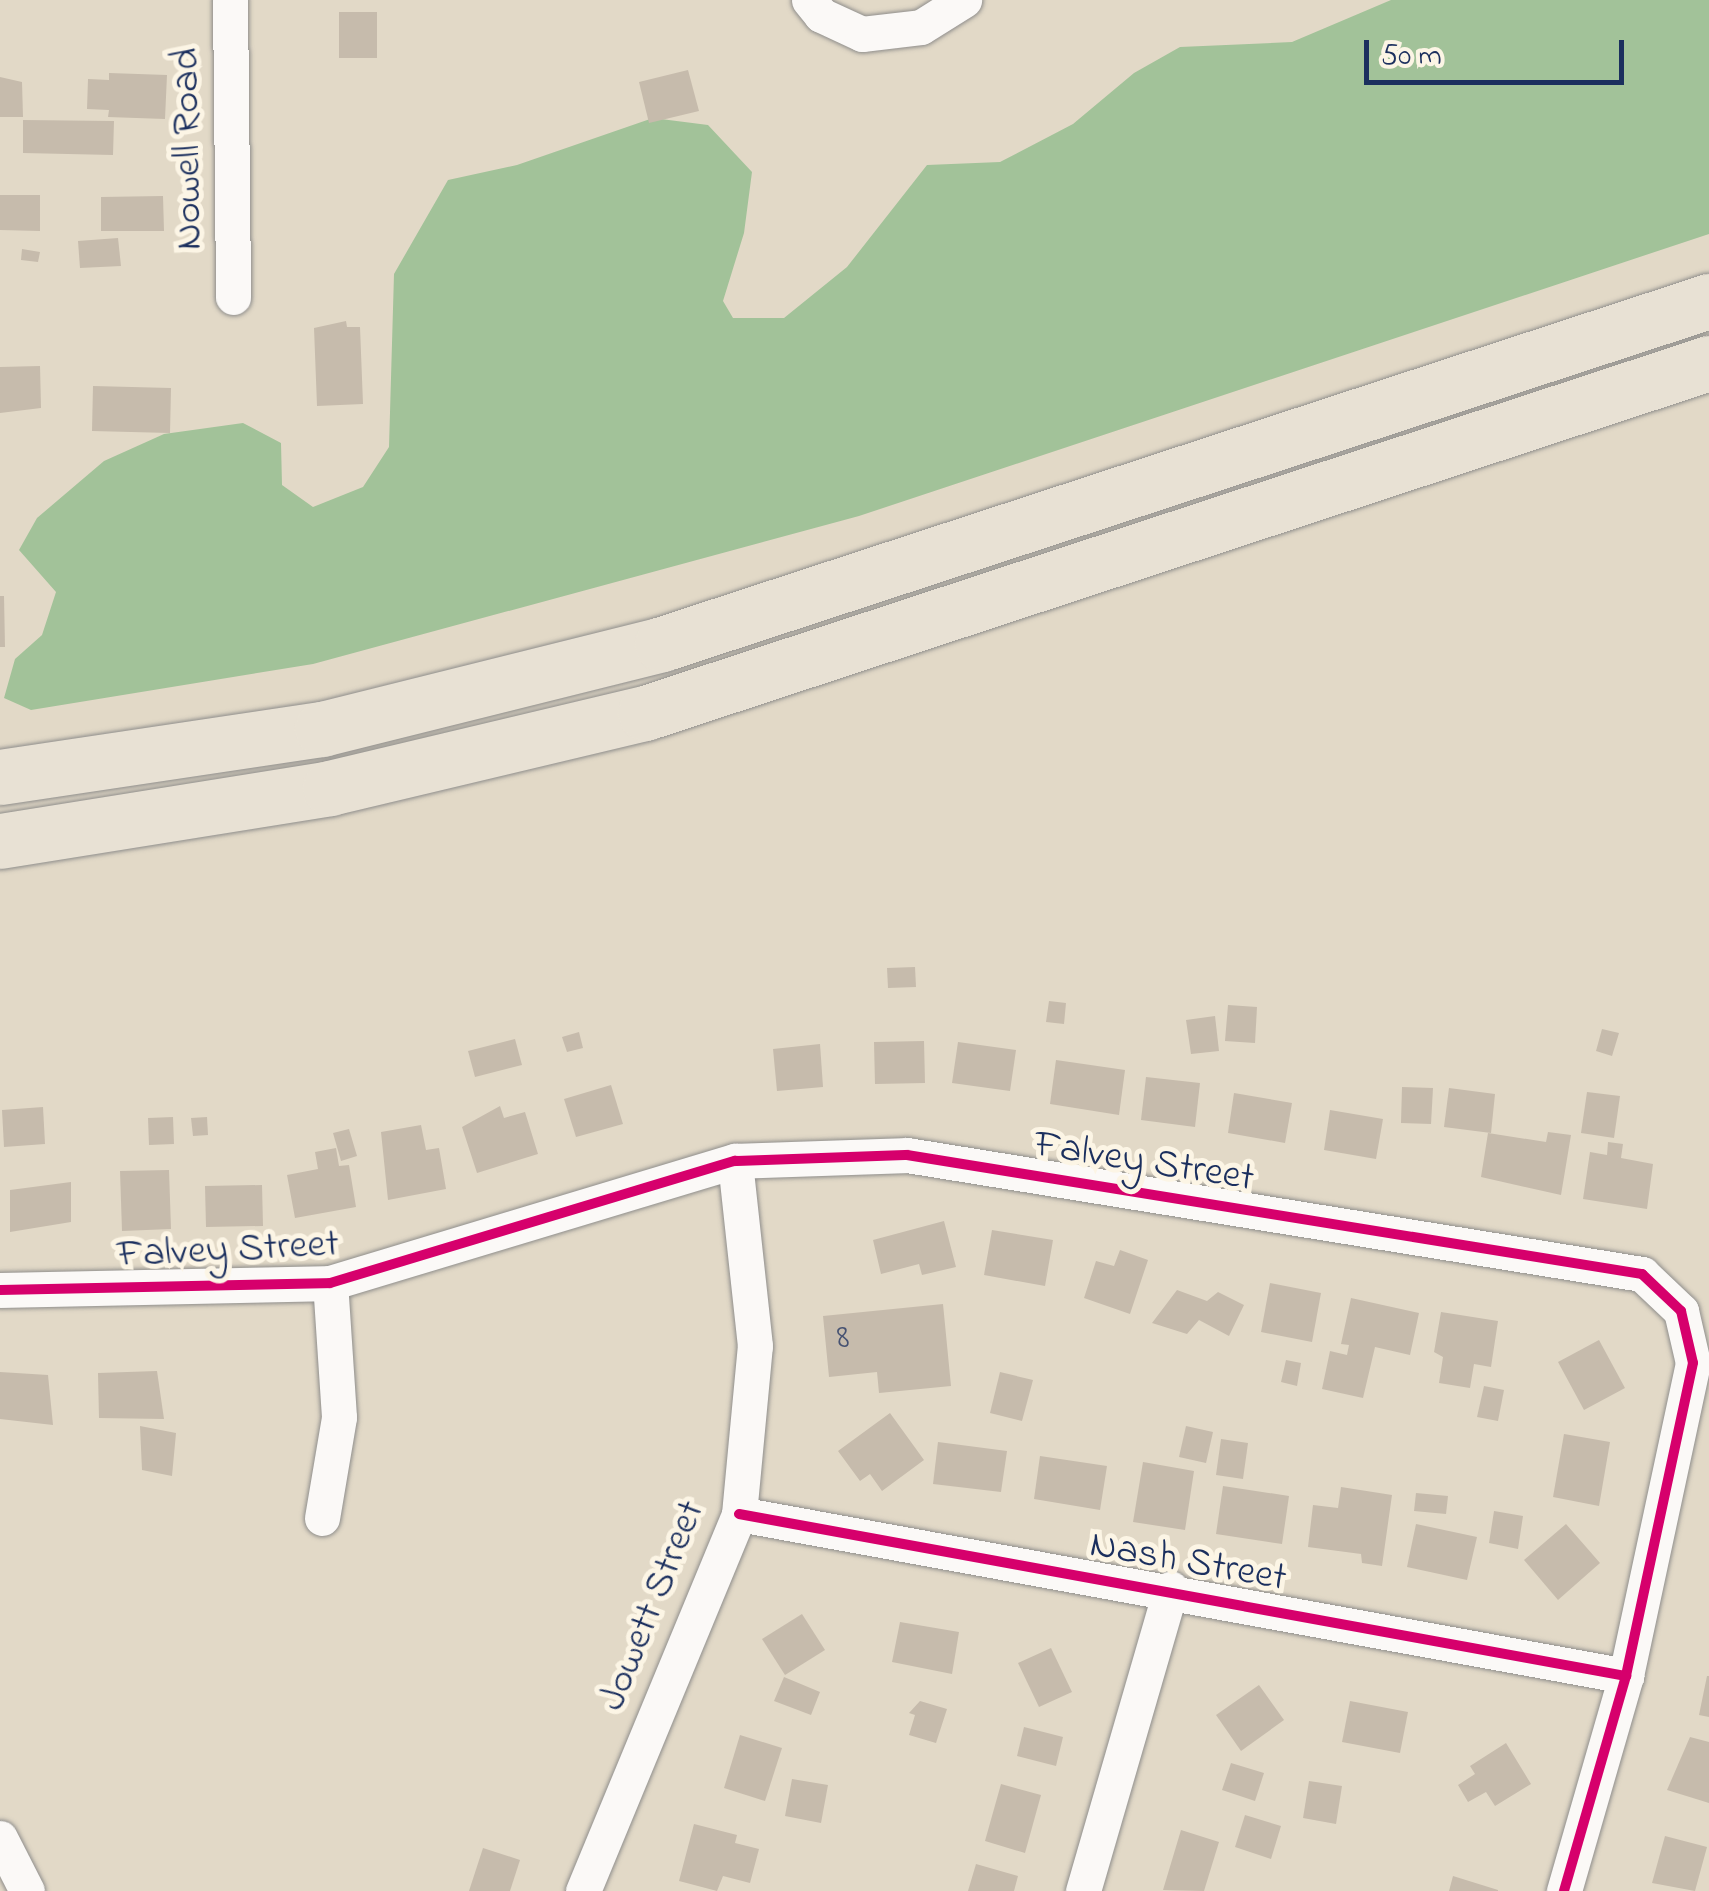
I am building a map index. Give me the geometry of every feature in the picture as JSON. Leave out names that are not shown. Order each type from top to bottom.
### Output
[{"type":"highway","points":[[0,777],[322,729],[662,644],[1709,301]]},
{"type":"highway","points":[[0,867],[268,800],[519,746],[662,708],[1709,363]]},
{"type":"highway","points":[[0,841],[268,800]]},
{"type":"street","name":"Nowell Road","points":[[230,0],[233,297]]},
{"type":"street","points":[[809,0],[821,14],[862,34],[921,27],[964,0]]},
{"type":"street","name":"Falvey Street","points":[[0,1290],[330,1283],[735,1161],[906,1155],[1642,1274],[1681,1311],[1692,1364],[1626,1676],[1564,1891]]},
{"type":"street","name":"Jowett Street","points":[[583,1891],[740,1514],[755,1346],[735,1161]]},
{"type":"street","points":[[322,1518],[339,1417],[330,1283]]},
{"type":"street","name":"Nash Street","points":[[740,1514],[1170,1589],[1626,1676]]},
{"type":"street","points":[[1083,1891],[1170,1589]]},
{"type":"street","points":[[0,1838],[27,1891]]},
{"type":"green space","points":[[1391,0],[1709,0],[1709,234],[859,516],[313,664],[31,710],[4,698],[15,659],[42,635],[56,592],[19,550],[37,518],[104,461],[164,434],[243,423],[281,443],[282,485],[313,507],[363,487],[389,447],[394,274],[448,180],[517,165],[653,118],[708,125],[752,172],[744,233],[723,301],[733,318],[784,318],[847,267],[927,165],[1000,162],[1073,124],[1134,73],[1180,47],[1292,42]]},
{"type":"building","points":[[339,12],[377,12],[377,58],[339,58]]},
{"type":"building","points":[[688,70],[699,111],[649,123],[639,82]]},
{"type":"building","points":[[109,73],[167,75],[165,119],[108,117],[109,110],[87,109],[88,79],[109,80]]},
{"type":"building","points":[[0,77],[22,82],[23,117],[0,117]]},
{"type":"building","points":[[23,120],[114,121],[113,155],[23,153]]},
{"type":"building","points":[[0,195],[40,195],[40,231],[0,230]]},
{"type":"building","points":[[163,196],[164,231],[101,231],[101,197]]},
{"type":"building","points":[[118,238],[121,266],[80,268],[78,241]]},
{"type":"building","points":[[22,249],[40,252],[38,262],[21,260]]},
{"type":"building","points":[[346,321],[347,327],[360,327],[363,404],[317,406],[314,328]]},
{"type":"building","points":[[40,366],[41,408],[0,413],[0,367]]},
{"type":"building","points":[[93,386],[171,388],[170,433],[92,431]]},
{"type":"building","points":[[0,596],[4,596],[5,647],[0,647]]},
{"type":"building","points":[[915,967],[916,987],[888,988],[887,968]]},
{"type":"building","points":[[1049,1001],[1066,1003],[1064,1024],[1046,1022]]},
{"type":"building","points":[[1228,1005],[1257,1007],[1255,1043],[1225,1041]]},
{"type":"building","points":[[1215,1016],[1219,1051],[1191,1054],[1186,1020]]},
{"type":"building","points":[[1602,1029],[1619,1033],[1612,1056],[1596,1051]]},
{"type":"building","points":[[579,1032],[583,1048],[567,1052],[562,1037]]},
{"type":"building","points":[[515,1039],[522,1065],[475,1077],[468,1051]]},
{"type":"building","points":[[924,1041],[925,1083],[875,1084],[874,1042]]},
{"type":"building","points":[[958,1042],[1016,1050],[1010,1091],[952,1083]]},
{"type":"building","points":[[820,1044],[823,1087],[777,1091],[773,1049]]},
{"type":"building","points":[[1056,1060],[1125,1070],[1119,1115],[1050,1104]]},
{"type":"building","points":[[1146,1077],[1200,1083],[1195,1127],[1141,1120]]},
{"type":"building","points":[[611,1085],[623,1124],[576,1137],[564,1099]]},
{"type":"building","points":[[1402,1087],[1433,1088],[1431,1124],[1401,1123]]},
{"type":"building","points":[[1449,1088],[1495,1094],[1491,1133],[1444,1127]]},
{"type":"building","points":[[1587,1092],[1620,1096],[1614,1138],[1581,1133]]},
{"type":"building","points":[[1234,1093],[1292,1103],[1285,1143],[1228,1133]]},
{"type":"building","points":[[500,1106],[504,1118],[525,1112],[538,1154],[477,1173],[462,1127]]},
{"type":"building","points":[[43,1107],[45,1144],[4,1147],[2,1110]]},
{"type":"building","points":[[1330,1110],[1383,1119],[1376,1159],[1324,1150]]},
{"type":"building","points":[[173,1117],[174,1144],[149,1145],[148,1118]]},
{"type":"building","points":[[207,1117],[208,1135],[193,1136],[191,1118]]},
{"type":"building","points":[[421,1125],[426,1150],[439,1148],[446,1189],[388,1200],[381,1132]]},
{"type":"building","points":[[349,1129],[357,1156],[341,1161],[333,1133]]},
{"type":"building","points":[[1548,1132],[1571,1135],[1561,1195],[1481,1177],[1488,1133],[1546,1142]]},
{"type":"building","points":[[1608,1142],[1623,1144],[1621,1158],[1653,1164],[1647,1209],[1583,1199],[1590,1152],[1607,1155]]},
{"type":"building","points":[[336,1148],[339,1166],[349,1165],[356,1207],[295,1218],[287,1175],[318,1169],[315,1152]]},
{"type":"building","points":[[169,1170],[171,1229],[122,1231],[120,1171]]},
{"type":"building","points":[[71,1182],[71,1222],[10,1232],[10,1190]]},
{"type":"building","points":[[262,1185],[263,1226],[206,1227],[205,1186]]},
{"type":"building","points":[[944,1221],[956,1267],[922,1275],[919,1264],[881,1274],[873,1240]]},
{"type":"building","points":[[992,1230],[1053,1240],[1045,1286],[984,1275]]},
{"type":"building","points":[[1120,1250],[1148,1260],[1130,1314],[1084,1298],[1096,1261],[1114,1266]]},
{"type":"building","points":[[1270,1283],[1321,1293],[1312,1342],[1261,1332]]},
{"type":"building","points":[[1177,1290],[1207,1301],[1218,1292],[1244,1305],[1229,1336],[1199,1320],[1187,1334],[1152,1323]]},
{"type":"building","points":[[1351,1298],[1419,1313],[1410,1355],[1375,1347],[1363,1398],[1322,1389],[1330,1351],[1347,1355],[1349,1345],[1341,1344]]},
{"type":"building","points":[[943,1304],[951,1386],[879,1393],[877,1372],[829,1377],[823,1316]]},
{"type":"building","points":[[1441,1312],[1498,1321],[1491,1367],[1474,1364],[1470,1388],[1439,1383],[1443,1357],[1434,1352]]},
{"type":"building","points":[[1599,1340],[1625,1388],[1584,1410],[1558,1362]]},
{"type":"building","points":[[1286,1360],[1301,1363],[1297,1386],[1281,1382]]},
{"type":"building","points":[[157,1371],[164,1419],[99,1418],[98,1373]]},
{"type":"building","points":[[0,1372],[48,1375],[53,1425],[0,1419]]},
{"type":"building","points":[[1000,1372],[1033,1380],[1022,1421],[990,1413]]},
{"type":"building","points":[[1484,1386],[1504,1390],[1498,1421],[1477,1417]]},
{"type":"building","points":[[890,1413],[924,1460],[882,1491],[870,1474],[860,1481],[838,1451]]},
{"type":"building","points":[[140,1426],[176,1433],[172,1476],[142,1470]]},
{"type":"building","points":[[1186,1426],[1213,1432],[1206,1463],[1179,1457]]},
{"type":"building","points":[[1564,1434],[1610,1442],[1599,1506],[1553,1497]]},
{"type":"building","points":[[1221,1439],[1248,1443],[1243,1479],[1216,1475]]},
{"type":"building","points":[[938,1442],[1007,1451],[1001,1492],[933,1484]]},
{"type":"building","points":[[1040,1456],[1107,1466],[1100,1510],[1034,1499]]},
{"type":"building","points":[[1143,1462],[1194,1471],[1185,1530],[1133,1522]]},
{"type":"building","points":[[1223,1486],[1289,1496],[1282,1544],[1216,1534]]},
{"type":"building","points":[[1341,1487],[1392,1495],[1382,1566],[1362,1563],[1361,1554],[1308,1547],[1313,1505],[1338,1508]]},
{"type":"building","points":[[1416,1493],[1448,1496],[1446,1514],[1414,1511]]},
{"type":"building","points":[[1494,1511],[1523,1516],[1518,1549],[1489,1543]]},
{"type":"building","points":[[1416,1524],[1477,1537],[1467,1580],[1407,1567]]},
{"type":"building","points":[[1566,1524],[1600,1563],[1558,1600],[1524,1560]]},
{"type":"building","points":[[802,1614],[825,1650],[785,1675],[762,1639]]},
{"type":"building","points":[[900,1622],[959,1632],[952,1674],[892,1662]]},
{"type":"building","points":[[1051,1648],[1072,1692],[1039,1707],[1018,1663]]},
{"type":"building","points":[[1709,1676],[1709,1717],[1699,1715]]},
{"type":"building","points":[[784,1677],[820,1692],[811,1715],[774,1701]]},
{"type":"building","points":[[1259,1685],[1284,1720],[1241,1751],[1216,1715]]},
{"type":"building","points":[[920,1701],[947,1709],[936,1743],[909,1735],[915,1715],[909,1713]]},
{"type":"building","points":[[1350,1701],[1408,1712],[1400,1753],[1342,1742]]},
{"type":"building","points":[[1024,1727],[1063,1737],[1056,1766],[1017,1756]]},
{"type":"building","points":[[740,1735],[782,1748],[765,1801],[724,1788]]},
{"type":"building","points":[[1690,1737],[1709,1742],[1709,1803],[1667,1790]]},
{"type":"building","points":[[1506,1743],[1531,1784],[1495,1806],[1486,1792],[1468,1802],[1458,1785],[1475,1774],[1470,1766]]},
{"type":"building","points":[[1231,1763],[1264,1773],[1255,1801],[1222,1790]]},
{"type":"building","points":[[792,1779],[828,1785],[821,1823],[785,1816]]},
{"type":"building","points":[[1309,1781],[1342,1786],[1336,1824],[1303,1818]]},
{"type":"building","points":[[1001,1784],[1041,1795],[1025,1853],[985,1841]]},
{"type":"building","points":[[1245,1815],[1281,1826],[1271,1859],[1235,1847]]},
{"type":"building","points":[[694,1824],[737,1835],[735,1843],[759,1849],[750,1883],[723,1876],[717,1891],[679,1881]]},
{"type":"building","points":[[1181,1830],[1219,1842],[1204,1891],[1163,1890]]},
{"type":"building","points":[[1665,1836],[1707,1847],[1695,1891],[1652,1883]]},
{"type":"building","points":[[483,1848],[520,1860],[510,1891],[469,1891]]},
{"type":"building","points":[[976,1864],[1018,1876],[1014,1891],[968,1891]]},
{"type":"building","points":[[1453,1876],[1498,1890],[1498,1891],[1449,1891]]},
{"type":"cycle path","points":[[0,1290],[330,1283],[735,1161],[907,1155],[1642,1274],[1681,1311],[1693,1363],[1626,1676],[1564,1891]]},
{"type":"cycle path","points":[[739,1514],[1626,1676]]}]
